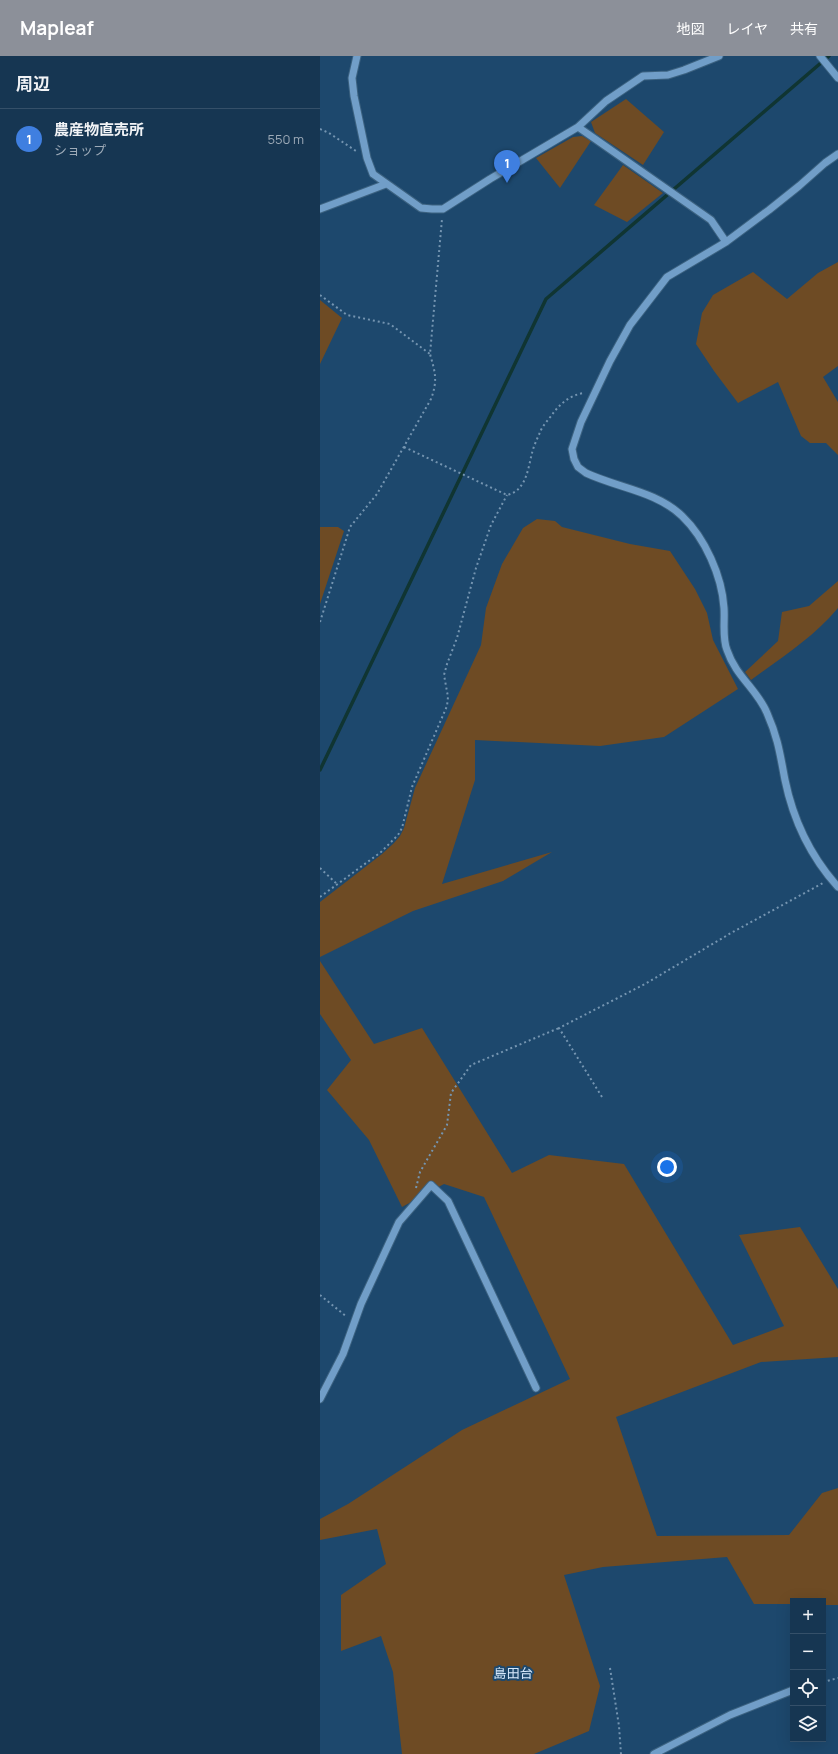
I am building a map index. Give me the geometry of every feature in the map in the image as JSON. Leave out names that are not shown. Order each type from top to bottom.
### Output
[{"type":"street","points":[[356,56],[352,78],[354,96],[367,158],[373,174],[421,208],[443,209],[578,127],[606,101],[643,76],[668,74],[684,70],[719,56]]},
{"type":"street","points":[[820,56],[838,78]]},
{"type":"street","points":[[578,127],[711,220],[726,242]]},
{"type":"street","points":[[838,154],[825,163],[769,210],[726,242],[667,277],[630,325],[595,391],[572,449],[574,459],[578,467],[586,474],[649,495],[666,503],[683,516],[700,538],[721,586],[724,606],[726,648],[734,668],[750,689],[762,701],[776,735],[785,780],[794,814],[804,837],[831,879],[838,887]]},
{"type":"street","points":[[320,209],[386,184]]},
{"type":"street","points":[[320,1399],[343,1354],[361,1304],[399,1222],[431,1185],[448,1201],[536,1388]]},
{"type":"street","points":[[654,1754],[730,1715],[790,1691]]},
{"type":"path","points":[[320,129],[329,133],[367,158]]},
{"type":"path","points":[[320,622],[350,527],[377,494],[431,399],[436,385],[435,373],[430,354],[443,209]]},
{"type":"path","points":[[320,295],[347,316],[390,324],[430,354]]},
{"type":"path","points":[[404,447],[507,495],[514,493],[519,489],[527,476],[533,452],[542,428],[559,405],[578,394],[595,391]]},
{"type":"path","points":[[320,897],[381,852],[393,841],[402,828],[412,787],[447,706],[448,697],[444,675],[457,638],[476,568],[490,525],[507,495]]},
{"type":"path","points":[[320,868],[338,885]]},
{"type":"path","points":[[409,1210],[420,1172],[447,1125],[451,1093],[471,1065],[559,1028],[645,984],[731,933],[831,879]]},
{"type":"path","points":[[559,1028],[602,1097]]},
{"type":"path","points":[[320,1294],[354,1323]]},
{"type":"path","points":[[610,1668],[619,1726],[621,1754]]},
{"type":"path","points":[[826,1681],[838,1678]]},
{"type":"shaded area","points":[[626,99],[664,132],[643,165],[595,133],[591,122]]},
{"type":"shaded area","points":[[582,136],[591,141],[560,188],[536,158],[573,137]]},
{"type":"shaded area","points":[[623,165],[663,193],[627,222],[594,205]]},
{"type":"shaded area","points":[[838,262],[838,366],[823,377],[838,402],[838,455],[826,443],[810,443],[801,436],[778,382],[738,403],[696,344],[702,313],[713,295],[753,272],[787,299],[818,273]]},
{"type":"shaded area","points":[[320,300],[342,318],[320,364]]},
{"type":"shaded area","points":[[537,519],[555,521],[562,527],[630,544],[670,551],[695,589],[707,613],[713,640],[738,689],[664,737],[600,746],[475,740],[475,780],[442,884],[552,852],[503,881],[413,911],[320,957],[320,902],[382,854],[400,836],[404,828],[415,788],[481,645],[486,608],[502,564],[523,528]]},
{"type":"shaded area","points":[[320,527],[338,527],[344,531],[320,604]]},
{"type":"shaded area","points":[[838,581],[838,608],[829,619],[808,638],[751,680],[745,672],[778,641],[782,612],[809,606]]},
{"type":"shaded area","points":[[320,961],[374,1044],[422,1028],[512,1173],[549,1155],[624,1164],[733,1345],[784,1326],[739,1235],[800,1227],[838,1289],[838,1357],[761,1362],[616,1417],[657,1536],[789,1535],[822,1493],[838,1488],[838,1605],[826,1605],[826,1598],[790,1598],[790,1604],[754,1604],[727,1557],[603,1567],[564,1575],[600,1686],[589,1731],[534,1754],[402,1754],[393,1672],[381,1636],[341,1651],[341,1595],[386,1564],[377,1529],[320,1540],[320,1519],[348,1504],[462,1430],[570,1379],[484,1197],[444,1184],[402,1207],[369,1140],[327,1090],[351,1060],[320,1014]]},
{"type":"waterway","points":[[320,770],[546,299],[829,56]]},
{"type":"place","name":"農産物直売所","points":[[507,183]]},
{"type":"district","name":"島田台","points":[[513,1673]]}]
